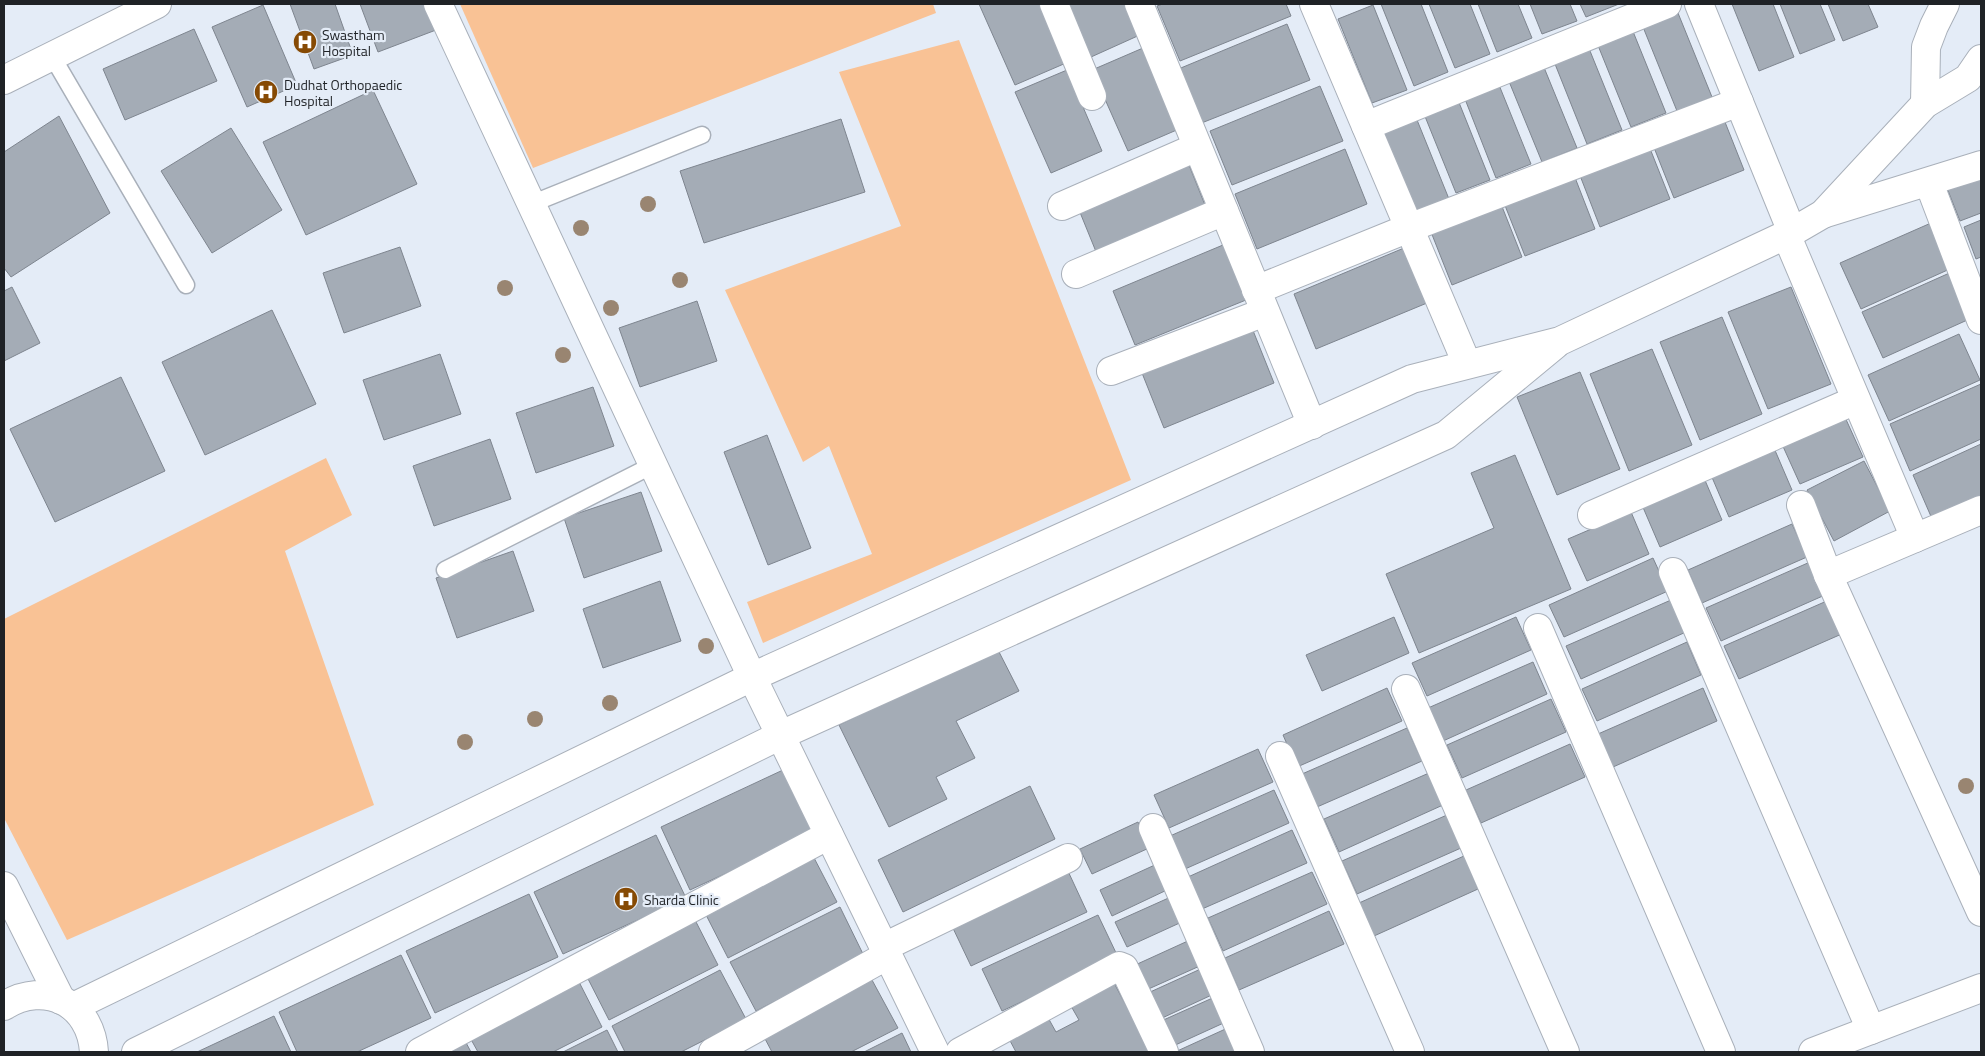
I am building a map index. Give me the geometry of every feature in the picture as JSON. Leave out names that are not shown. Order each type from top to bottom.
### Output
[{"type":"street","points":[[4,80],[157,4]]},
{"type":"street","points":[[438,4],[752,676],[935,1052]]},
{"type":"street","points":[[1054,4],[1092,96]]},
{"type":"street","points":[[1139,4],[1312,425]]},
{"type":"street","points":[[1316,4],[1408,228],[1467,364]]},
{"type":"street","points":[[1366,126],[1667,4]]},
{"type":"street","points":[[1699,4],[1856,400],[1915,538]]},
{"type":"street","points":[[1925,104],[1926,47],[1945,4]]},
{"type":"street","points":[[1823,214],[1925,104],[1968,78],[1981,59]]},
{"type":"street","points":[[1111,371],[1261,301],[1408,228],[1739,102]]},
{"type":"street","points":[[1062,206],[1197,147]]},
{"type":"street","points":[[67,1004],[752,676],[1412,380],[1560,341],[1790,233],[1823,214],[1929,183],[1981,165]]},
{"type":"street","points":[[1929,183],[1981,320]]},
{"type":"street","points":[[1076,274],[1224,211]]},
{"type":"street","points":[[136,1052],[781,736],[1446,436],[1560,341]]},
{"type":"street","points":[[1592,514],[1856,400]]},
{"type":"street","points":[[1801,505],[1828,575],[1981,912]]},
{"type":"street","points":[[1828,575],[1981,510]]},
{"type":"street","points":[[1673,572],[1871,1030]]},
{"type":"street","points":[[1538,628],[1721,1052]]},
{"type":"street","points":[[1406,688],[1565,1052]]},
{"type":"street","points":[[1280,756],[1410,1052]]},
{"type":"street","points":[[1153,828],[1250,1052]]},
{"type":"street","points":[[420,1052],[829,835]]},
{"type":"street","points":[[713,1052],[886,951],[1068,858]]},
{"type":"street","points":[[4,886],[67,1004]]},
{"type":"street","points":[[960,1052],[1119,966],[1124,968],[1164,1052]]},
{"type":"street","points":[[1814,1052],[1981,988]]},
{"type":"street","points":[[4,1006],[27,995],[42,995],[56,998],[67,1004],[86,1020],[93,1038],[94,1052]]},
{"type":"lane","points":[[52,56],[186,285]]},
{"type":"lane","points":[[531,204],[702,135]]},
{"type":"lane","points":[[445,570],[653,465]]},
{"type":"shaded area","points":[[460,4],[933,4],[936,13],[533,168]]},
{"type":"shaded area","points":[[959,40],[1131,480],[763,643],[747,602],[872,554],[829,446],[803,462],[725,290],[901,226],[839,72]]},
{"type":"shaded area","points":[[326,458],[352,515],[285,551],[374,805],[67,940],[4,818],[4,619]]},
{"type":"building","points":[[290,4],[335,4],[353,55],[314,69]]},
{"type":"building","points":[[360,4],[426,4],[436,30],[378,52]]},
{"type":"building","points":[[979,4],[1040,4],[1066,63],[1015,85]]},
{"type":"building","points":[[1068,4],[1129,4],[1142,34],[1091,57]]},
{"type":"building","points":[[1163,4],[1286,4],[1291,16],[1180,61],[1157,6]]},
{"type":"building","points":[[1381,4],[1421,4],[1448,72],[1414,86]]},
{"type":"building","points":[[1429,4],[1470,4],[1490,54],[1455,68]]},
{"type":"building","points":[[1478,4],[1518,4],[1532,38],[1497,52]]},
{"type":"building","points":[[1530,4],[1570,4],[1577,21],[1542,34]]},
{"type":"building","points":[[1580,4],[1619,4],[1586,17]]},
{"type":"building","points":[[1732,4],[1773,4],[1794,57],[1759,71]]},
{"type":"building","points":[[1780,4],[1820,4],[1835,40],[1800,54]]},
{"type":"building","points":[[1828,4],[1868,4],[1878,27],[1843,41]]},
{"type":"building","points":[[263,5],[297,85],[247,107],[212,27]]},
{"type":"building","points":[[1373,5],[1407,90],[1372,103],[1338,19]]},
{"type":"building","points":[[1678,13],[1712,97],[1677,111],[1643,27]]},
{"type":"building","points":[[1287,24],[1310,80],[1199,124],[1176,70]]},
{"type":"building","points":[[194,29],[217,81],[125,120],[103,69]]},
{"type":"building","points":[[1632,29],[1666,113],[1631,127],[1597,43]]},
{"type":"building","points":[[1588,46],[1622,130],[1587,144],[1553,59]]},
{"type":"building","points":[[1143,48],[1179,129],[1128,151],[1092,70]]},
{"type":"building","points":[[1543,65],[1577,148],[1542,162],[1508,79]]},
{"type":"building","points":[[1067,70],[1102,151],[1051,173],[1015,92]]},
{"type":"building","points":[[1497,80],[1531,164],[1496,178],[1463,94]]},
{"type":"building","points":[[1320,86],[1343,141],[1232,185],[1210,131]]},
{"type":"building","points":[[373,90],[417,184],[306,235],[263,142]]},
{"type":"building","points":[[1456,95],[1490,180],[1456,193],[1422,109]]},
{"type":"building","points":[[1415,115],[1449,199],[1414,213],[1381,129]]},
{"type":"building","points":[[59,116],[110,213],[11,277],[4,268],[4,152]]},
{"type":"building","points":[[1723,117],[1744,170],[1674,198],[1653,145]]},
{"type":"building","points":[[841,119],[865,192],[704,243],[680,171]]},
{"type":"building","points":[[231,128],[282,210],[212,253],[161,171]]},
{"type":"building","points":[[1649,146],[1670,199],[1600,227],[1579,173]]},
{"type":"building","points":[[1345,149],[1367,204],[1257,249],[1235,194]]},
{"type":"building","points":[[1187,160],[1209,215],[1099,259],[1077,205]]},
{"type":"building","points":[[1574,175],[1595,229],[1525,256],[1504,203]]},
{"type":"building","points":[[1981,175],[1981,213],[1960,221],[1947,188]]},
{"type":"building","points":[[1501,204],[1522,257],[1452,285],[1431,232]]},
{"type":"building","points":[[1981,220],[1981,257],[1976,259],[1964,227]]},
{"type":"building","points":[[1931,223],[1952,268],[1861,309],[1840,263]]},
{"type":"building","points":[[1223,245],[1246,300],[1135,345],[1113,291]]},
{"type":"building","points":[[400,247],[421,306],[344,333],[323,273]]},
{"type":"building","points":[[1404,248],[1427,303],[1316,349],[1294,294]]},
{"type":"building","points":[[1954,271],[1974,317],[1883,358],[1862,312]]},
{"type":"building","points":[[12,287],[40,343],[4,361],[4,291]]},
{"type":"building","points":[[1791,287],[1831,384],[1768,409],[1728,312]]},
{"type":"building","points":[[697,301],[717,361],[640,387],[619,328]]},
{"type":"building","points":[[272,310],[316,404],[205,455],[162,362]]},
{"type":"building","points":[[1722,317],[1762,414],[1700,440],[1660,342]]},
{"type":"building","points":[[1252,328],[1274,383],[1164,428],[1142,373]]},
{"type":"building","points":[[1959,334],[1980,380],[1889,421],[1868,375]]},
{"type":"building","points":[[1652,349],[1692,445],[1629,471],[1590,374]]},
{"type":"building","points":[[440,354],[461,414],[384,440],[363,380]]},
{"type":"building","points":[[1580,372],[1620,469],[1557,495],[1517,397]]},
{"type":"building","points":[[121,377],[165,471],[55,522],[10,429]]},
{"type":"building","points":[[1981,384],[1981,439],[1910,471],[1890,424]]},
{"type":"building","points":[[593,387],[614,446],[536,473],[516,413]]},
{"type":"building","points":[[1844,415],[1863,457],[1800,484],[1781,442]]},
{"type":"building","points":[[767,435],[811,548],[768,565],[724,452]]},
{"type":"building","points":[[490,439],[511,499],[434,526],[413,466]]},
{"type":"building","points":[[1981,444],[1981,500],[1933,521],[1913,475]]},
{"type":"building","points":[[1774,448],[1792,490],[1729,517],[1711,475]]},
{"type":"building","points":[[1515,455],[1571,589],[1419,653],[1386,574],[1494,528],[1471,473]]},
{"type":"building","points":[[1864,461],[1890,511],[1834,541],[1807,490]]},
{"type":"building","points":[[1704,478],[1722,520],[1660,547],[1642,505]]},
{"type":"building","points":[[641,492],[662,551],[584,578],[564,518]]},
{"type":"building","points":[[1631,512],[1649,554],[1587,581],[1568,539]]},
{"type":"building","points":[[1792,524],[1807,557],[1702,603],[1688,570]]},
{"type":"building","points":[[513,551],[534,611],[457,638],[436,578]]},
{"type":"building","points":[[1653,558],[1668,591],[1564,637],[1549,605]]},
{"type":"building","points":[[1810,562],[1825,595],[1721,641],[1706,608]]},
{"type":"building","points":[[660,581],[681,641],[603,668],[583,609]]},
{"type":"building","points":[[1671,600],[1686,632],[1581,679],[1566,646]]},
{"type":"building","points":[[1829,600],[1844,633],[1739,679],[1724,646]]},
{"type":"building","points":[[1394,617],[1409,653],[1322,691],[1306,655]]},
{"type":"building","points":[[1516,617],[1531,650],[1427,696],[1412,663]]},
{"type":"building","points":[[1687,642],[1701,675],[1597,721],[1582,689]]},
{"type":"building","points":[[997,648],[1019,691],[956,721],[975,758],[936,777],[947,799],[889,827],[839,725]]},
{"type":"building","points":[[1533,662],[1547,694],[1443,741],[1428,708]]},
{"type":"building","points":[[1387,688],[1402,721],[1297,767],[1283,735]]},
{"type":"building","points":[[1703,688],[1717,721],[1613,767],[1598,734]]},
{"type":"building","points":[[1551,699],[1566,732],[1462,778],[1447,745]]},
{"type":"building","points":[[1407,728],[1422,761],[1317,807],[1302,774]]},
{"type":"building","points":[[1570,744],[1585,777],[1481,823],[1466,790]]},
{"type":"building","points":[[1258,749],[1273,782],[1169,828],[1154,795]]},
{"type":"building","points":[[783,770],[813,833],[690,890],[661,827]]},
{"type":"building","points":[[1429,773],[1443,805],[1339,852],[1324,819]]},
{"type":"building","points":[[1030,786],[1055,839],[903,912],[878,860]]},
{"type":"building","points":[[1274,790],[1289,823],[1185,869],[1170,836]]},
{"type":"building","points":[[1447,815],[1461,848],[1357,894],[1342,861]]},
{"type":"building","points":[[1138,822],[1149,848],[1092,874],[1080,849]]},
{"type":"building","points":[[1292,830],[1307,863],[1202,909],[1188,877]]},
{"type":"building","points":[[656,835],[686,898],[563,954],[534,892]]},
{"type":"building","points":[[812,854],[837,902],[728,958],[703,909]]},
{"type":"building","points":[[1464,856],[1478,889],[1374,936],[1359,903]]},
{"type":"building","points":[[1157,864],[1169,889],[1112,916],[1100,890]]},
{"type":"building","points":[[1067,869],[1087,912],[971,966],[951,924]]},
{"type":"building","points":[[1312,872],[1327,904],[1223,951],[1208,918]]},
{"type":"building","points":[[529,894],[558,957],[435,1013],[406,951]]},
{"type":"building","points":[[1173,896],[1184,921],[1127,947],[1115,922]]},
{"type":"building","points":[[840,907],[864,956],[756,1011],[730,962]]},
{"type":"building","points":[[1329,911],[1344,944],[1239,990],[1225,958]]},
{"type":"building","points":[[1098,915],[1118,957],[1002,1011],[982,969]]},
{"type":"building","points":[[693,916],[718,965],[609,1020],[584,971]]},
{"type":"building","points":[[1190,940],[1202,965],[1144,991],[1133,966]]},
{"type":"building","points":[[401,955],[431,1018],[357,1052],[297,1052],[279,1012]]},
{"type":"building","points":[[1205,967],[1216,993],[1160,1019],[1148,993]]},
{"type":"building","points":[[720,970],[746,1019],[681,1052],[625,1052],[612,1026]]},
{"type":"building","points":[[577,978],[602,1027],[553,1052],[478,1052],[468,1034]]},
{"type":"building","points":[[872,980],[898,1028],[851,1052],[772,1052],[763,1035]]},
{"type":"building","points":[[1114,983],[1151,1052],[1016,1052],[1007,1035],[1046,1014],[1056,1032],[1079,1020],[1071,1006]]},
{"type":"building","points":[[1217,996],[1228,1021],[1171,1047],[1159,1022]]},
{"type":"building","points":[[274,1016],[291,1052],[197,1052]]},
{"type":"building","points":[[1232,1026],[1242,1052],[1175,1052]]},
{"type":"building","points":[[607,1030],[618,1052],[563,1052]]},
{"type":"building","points":[[902,1033],[911,1052],[864,1052]]},
{"type":"building","points":[[464,1039],[471,1052],[437,1052]]},
{"type":"place","name":"Swastham Hospital","points":[[305,42]]},
{"type":"place","name":"Dudhat Orthopaedic Hospital","points":[[266,92]]},
{"type":"place","name":"Sharda Clinic","points":[[626,899]]}]
